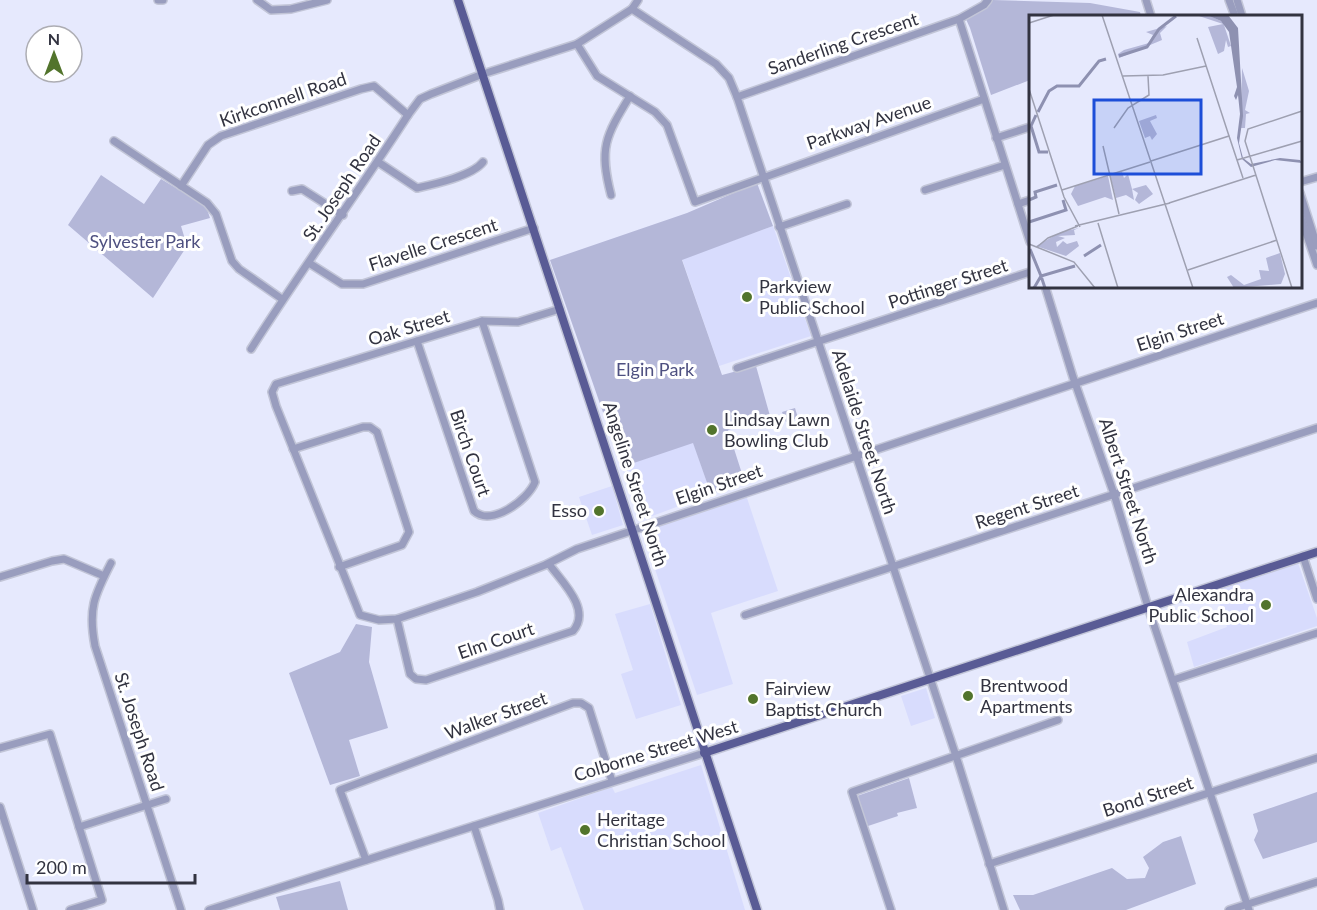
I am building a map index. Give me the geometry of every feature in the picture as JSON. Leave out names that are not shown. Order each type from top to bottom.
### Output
[{"type":"main road","name":"Angeline Street North","points":[[458,0],[757,910]]},
{"type":"main road","name":"Colborne Street West","points":[[704,753],[1317,552]]},
{"type":"street","points":[[256,0],[271,10],[291,9],[327,0]]},
{"type":"street","points":[[632,9],[638,0]]},
{"type":"street","name":"Sanderling Crescent","points":[[737,98],[959,19],[984,5],[988,0]]},
{"type":"street","points":[[1146,0],[1151,15]]},
{"type":"street","points":[[1229,0],[1235,15]]},
{"type":"street","points":[[1237,0],[1242,15]]},
{"type":"street","name":"St. Joseph Road","points":[[250,349],[420,99],[483,74],[577,44],[632,9]]},
{"type":"street","name":"Adelaide Street North","points":[[632,9],[716,64],[729,78],[956,756],[1004,910]]},
{"type":"street","points":[[959,19],[1029,239]]},
{"type":"street","points":[[577,44],[597,76],[630,96],[609,130],[605,149],[606,173],[611,195]]},
{"type":"street","name":"Kirkconnell Road","points":[[181,186],[208,145],[221,136],[361,89],[374,86],[408,115]]},
{"type":"street","name":"Parkway Avenue","points":[[630,96],[655,112],[667,125],[695,202],[984,99]]},
{"type":"street","points":[[996,138],[1029,127]]},
{"type":"street","points":[[114,141],[207,203],[216,214],[232,261],[239,269],[282,299]]},
{"type":"street","points":[[378,162],[417,188],[478,168],[483,162]]},
{"type":"street","points":[[925,190],[1005,165]]},
{"type":"street","points":[[1302,181],[1317,177]]},
{"type":"street","points":[[291,191],[302,189],[343,215]]},
{"type":"street","points":[[1302,199],[1317,246]]},
{"type":"street","points":[[1018,204],[1029,200]]},
{"type":"street","points":[[779,227],[847,204]]},
{"type":"street","points":[[1302,221],[1317,265]]},
{"type":"street","name":"Flavelle Crescent","points":[[309,263],[342,284],[363,284],[534,228]]},
{"type":"street","name":"Pottinger Street","points":[[737,368],[1029,273]]},
{"type":"street","name":"Albert Street North","points":[[1046,288],[1114,494],[1148,607],[1248,907]]},
{"type":"street","name":"Elgin Street","points":[[272,392],[339,567],[360,615],[380,620],[397,618],[477,592],[549,564],[578,549],[632,530],[1317,303]]},
{"type":"street","name":"Oak Street","points":[[272,392],[276,384],[482,321],[518,322],[560,309]]},
{"type":"street","name":"Birch Court","points":[[417,341],[474,511],[482,516],[495,515],[521,501],[535,482],[482,321]]},
{"type":"street","points":[[293,449],[363,427],[370,427],[377,432],[409,532],[402,545],[339,567]]},
{"type":"street","name":"Regent Street","points":[[745,615],[1317,428]]},
{"type":"street","points":[[1303,556],[1317,599]]},
{"type":"street","points":[[0,577],[64,559],[104,576]]},
{"type":"street","name":"St. Joseph Road","points":[[111,563],[96,592],[91,612],[94,646],[182,910]]},
{"type":"street","name":"Elm Court","points":[[397,618],[410,674],[416,679],[426,680],[573,631],[578,625],[579,608],[549,564]]},
{"type":"street","points":[[1173,680],[1317,633]]},
{"type":"street","name":"Walker Street","points":[[366,860],[340,790],[573,704],[581,703],[589,708],[612,781]]},
{"type":"street","points":[[891,910],[852,792],[1058,720]]},
{"type":"street","points":[[0,748],[50,734],[102,900],[70,910]]},
{"type":"street","name":"Colborne Street West","points":[[209,910],[704,753]]},
{"type":"street","name":"Bond Street","points":[[989,864],[1317,758]]},
{"type":"street","points":[[79,827],[166,799]]},
{"type":"street","points":[[0,807],[33,910]]},
{"type":"street","points":[[474,826],[500,910]]},
{"type":"street","points":[[1229,910],[1248,907],[1317,882]]},
{"type":"shaded area","name":"Parkview Public School","points":[[773,226],[811,336],[719,366],[682,259]]},
{"type":"shaded area","points":[[693,442],[711,494],[639,521],[622,467]]},
{"type":"shaded area","points":[[612,486],[623,525],[592,535],[579,497]]},
{"type":"shaded area","points":[[745,492],[778,591],[711,613],[733,684],[697,695],[641,527]]},
{"type":"shaded area","name":"Alexandra Public School","points":[[1298,563],[1317,618],[1317,626],[1194,667],[1187,642],[1227,627],[1216,591]]},
{"type":"shaded area","points":[[650,604],[681,705],[636,719],[621,674],[633,670],[615,614]]},
{"type":"shaded area","points":[[926,688],[935,718],[911,726],[901,696]]},
{"type":"shaded area","points":[[701,765],[745,910],[584,910],[561,847],[551,851],[538,813],[612,787],[615,793]]},
{"type":"green space","points":[[993,0],[1090,3],[1140,12],[1141,15],[1029,15],[1029,80],[991,95],[965,17]]},
{"type":"green space","name":"Sylvester Park","points":[[101,175],[144,204],[161,179],[206,206],[210,218],[181,226],[187,246],[153,298],[68,225]]},
{"type":"green space","name":"Elgin Park","points":[[757,183],[773,226],[682,260],[722,375],[756,366],[770,416],[728,430],[745,483],[711,494],[693,443],[622,467],[550,260],[687,213]]},
{"type":"green space","points":[[795,408],[798,418],[786,422],[782,412]]},
{"type":"green space","points":[[356,624],[372,627],[369,662],[388,728],[349,740],[360,776],[330,785],[289,673],[340,652]]},
{"type":"green space","points":[[909,778],[917,808],[897,813],[898,816],[868,826],[857,796]]},
{"type":"green space","points":[[1317,792],[1317,842],[1263,859],[1254,840],[1258,831],[1253,814]]},
{"type":"green space","points":[[1181,836],[1196,884],[1126,910],[1020,910],[1013,895],[1033,895],[1112,868],[1127,879],[1145,878],[1149,868],[1143,857],[1163,842]]},
{"type":"green space","points":[[340,881],[348,910],[280,910],[276,897]]},
{"type":"place","name":"Parkview Public School","points":[[747,297]]},
{"type":"place","name":"Lindsay Lawn Bowling Club","points":[[712,430]]},
{"type":"place","name":"Esso","points":[[599,511]]},
{"type":"place","name":"Alexandra Public School","points":[[1266,605]]},
{"type":"place","name":"Brentwood Apartments","points":[[968,696]]},
{"type":"place","name":"Fairview Baptist Church","points":[[753,699]]},
{"type":"place","name":"Heritage Christian School","points":[[585,830]]}]
